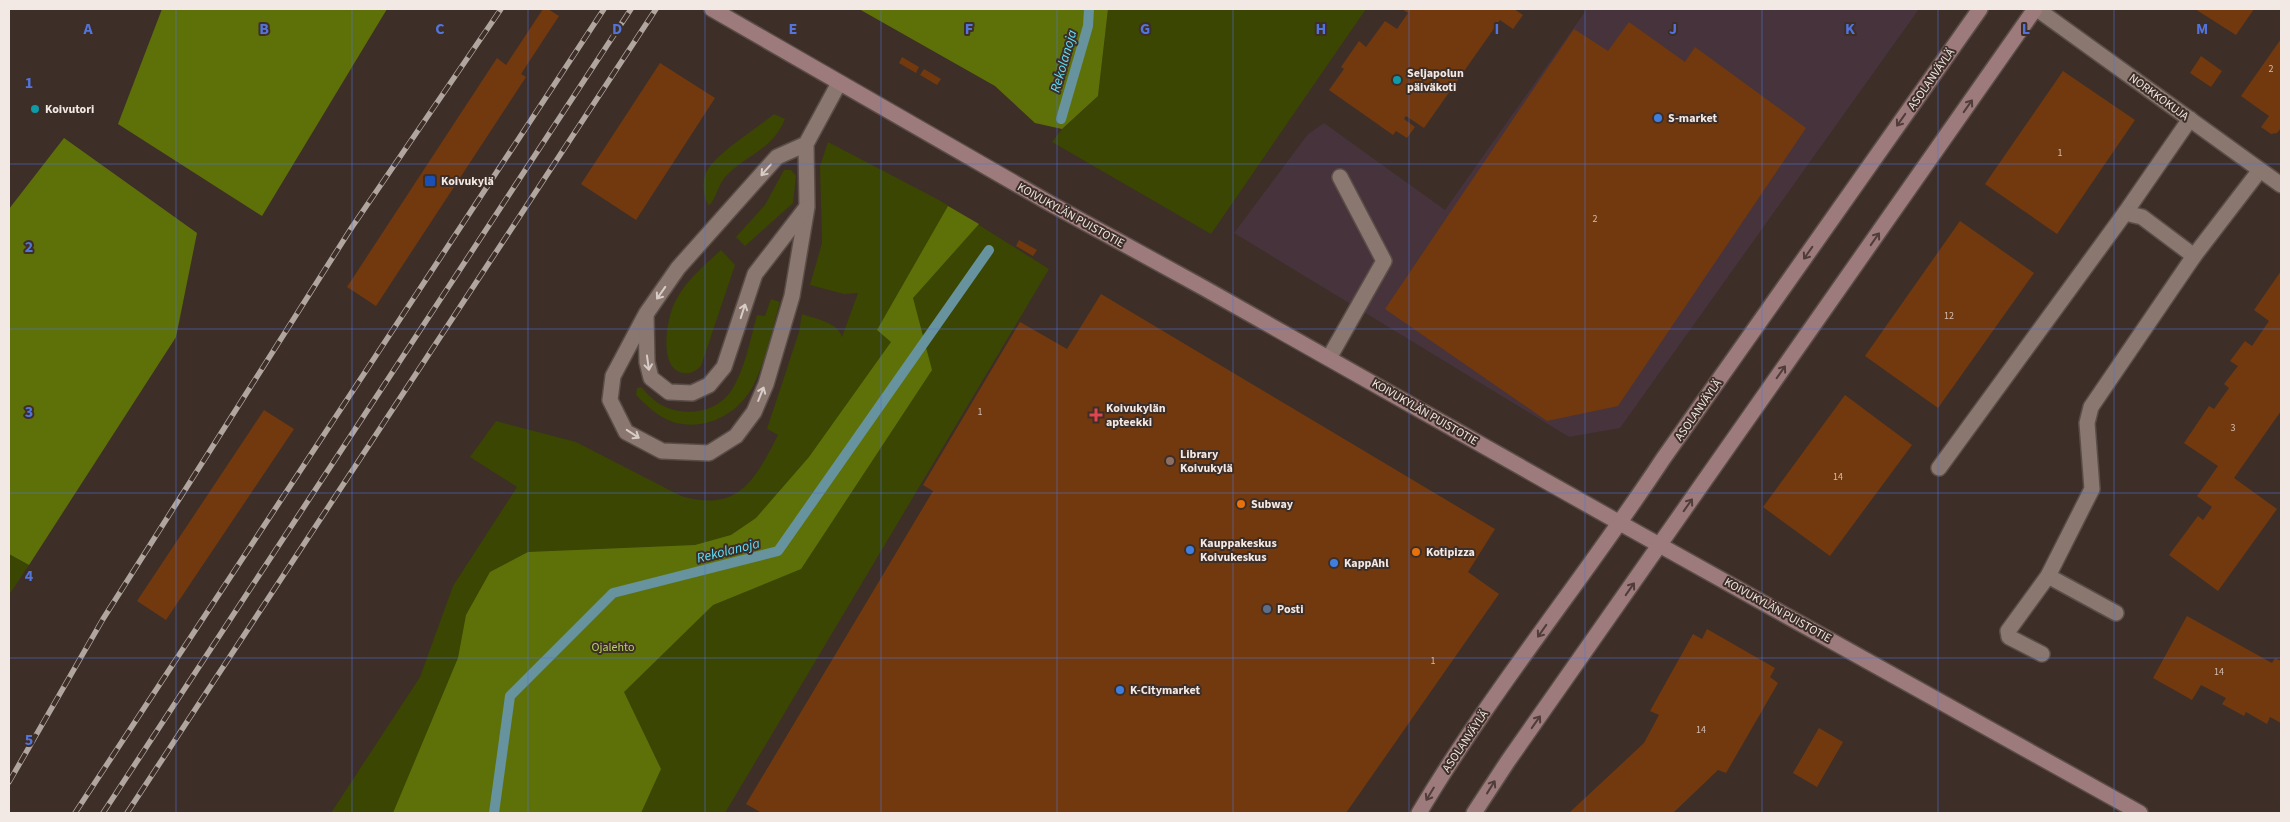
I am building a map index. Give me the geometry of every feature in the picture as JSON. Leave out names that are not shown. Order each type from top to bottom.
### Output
[{"type":"main road","name":"KOIVUKYLÄN PUISTOTIE","points":[[712,9],[1043,200],[1329,358],[1620,524],[2140,813]]},
{"type":"main road","name":"ASOLANVÄYLÄ","points":[[1419,813],[1451,760],[1620,524],[1669,451],[1980,9]]},
{"type":"main road","points":[[1474,813],[1508,761],[2036,9]]},
{"type":"street","name":"NORKKOKUJA","points":[[2036,9],[2281,185]]},
{"type":"street","points":[[806,144],[777,157],[678,268],[646,314],[613,376],[610,400],[626,432],[662,451],[709,453],[736,436],[754,412],[766,384],[792,296],[807,207],[806,144],[839,83]]},
{"type":"street","points":[[1939,468],[2125,213],[2190,119]]},
{"type":"street","points":[[2042,654],[2009,637],[2008,630],[2048,576],[2092,489],[2087,423],[2091,406],[2194,256],[2260,170]]},
{"type":"street","points":[[1329,358],[1384,261],[1340,177]]},
{"type":"street","points":[[646,314],[647,362],[651,378],[669,392],[692,393],[709,385],[724,367],[755,274],[807,207]]},
{"type":"street","points":[[2125,213],[2142,217],[2194,256]]},
{"type":"street","points":[[2048,576],[2116,613]]},
{"type":"shaded area","points":[[1587,9],[1919,9],[1620,428],[1569,437],[1234,233],[1308,134],[1324,123],[1445,210]]},
{"type":"green space","points":[[162,9],[387,9],[262,216],[118,124]]},
{"type":"green space","points":[[859,9],[1108,9],[1098,96],[1062,129],[1035,123],[995,86]]},
{"type":"green space","points":[[1108,9],[1366,9],[1211,234],[1052,142],[1062,129],[1098,96]]},
{"type":"green space","points":[[774,114],[785,119],[780,129],[767,144],[727,175],[709,206],[705,198],[704,188],[704,178],[708,169],[729,148]]},
{"type":"green space","points":[[64,138],[197,233],[176,337],[29,565],[9,554],[9,209]]},
{"type":"green space","name":"Ojalehto","points":[[828,142],[939,200],[1049,269],[725,813],[331,813],[420,677],[453,586],[517,487],[470,457],[496,421],[576,442],[681,496],[701,500],[717,500],[731,496],[752,479],[778,435],[767,429],[799,332],[802,314],[831,324],[840,332],[842,337],[858,293],[844,294],[810,285],[822,243],[820,166]]},
{"type":"green space","points":[[784,170],[791,170],[796,176],[793,203],[745,246],[736,237],[765,205]]},
{"type":"green space","points":[[948,206],[979,224],[913,298],[932,370],[801,569],[713,605],[624,692],[661,769],[641,813],[393,813],[458,658],[466,615],[490,572],[528,552],[695,545],[731,535],[756,518],[809,457],[891,342],[877,330]]},
{"type":"green space","points":[[721,250],[735,265],[701,366],[693,372],[684,373],[676,370],[670,363],[667,353],[667,330],[672,309],[679,294],[690,280]]},
{"type":"green space","points":[[771,299],[780,302],[763,364],[749,393],[732,411],[710,422],[685,424],[673,422],[657,414],[636,395],[637,388],[641,387],[658,403],[687,412],[707,409],[716,405],[724,399],[736,383],[747,354],[757,315],[765,316]]},
{"type":"green space","points":[[9,554],[29,565],[9,595]]},
{"type":"building","points":[[543,9],[548,9],[559,16],[521,74],[526,77],[376,306],[347,287],[497,58],[506,65]]},
{"type":"building","name":"Seljapolun päiväkoti","points":[[1402,9],[1514,9],[1523,15],[1513,29],[1500,20],[1424,128],[1406,116],[1404,119],[1415,127],[1407,138],[1396,131],[1393,135],[1329,90],[1344,69],[1341,67],[1359,41],[1366,47],[1385,21],[1397,29],[1408,13]]},
{"type":"building","points":[[2195,9],[2254,9],[2236,35]]},
{"type":"building","points":[[1629,22],[1685,62],[1695,47],[1806,128],[1618,406],[1547,421],[1385,309],[1574,29],[1608,51]]},
{"type":"building","points":[[2281,39],[2281,128],[2277,133],[2271,134],[2261,127],[2269,116],[2241,96]]},
{"type":"building","points":[[2201,56],[2222,71],[2211,87],[2190,73]]},
{"type":"building","points":[[902,57],[919,67],[916,73],[899,63]]},
{"type":"building","points":[[660,63],[715,98],[636,220],[581,184]]},
{"type":"building","points":[[924,69],[941,79],[937,85],[920,75]]},
{"type":"building","points":[[2063,71],[2135,120],[2057,234],[1985,184]]},
{"type":"building","points":[[1960,221],[2034,273],[1938,408],[1865,356]]},
{"type":"building","points":[[1019,240],[1037,250],[1033,256],[1016,246]]},
{"type":"building","points":[[2281,271],[2281,411],[2234,478],[2277,509],[2218,591],[2169,555],[2198,516],[2203,520],[2212,507],[2197,496],[2218,466],[2184,443],[2209,406],[2214,409],[2229,388],[2224,384],[2238,366],[2230,361],[2245,341],[2252,346],[2269,321],[2254,310]]},
{"type":"building","name":"Kauppakeskus Koivukeskus","points":[[1101,294],[1495,529],[1468,572],[1499,594],[1346,813],[762,813],[746,804],[933,491],[923,485],[1020,322],[1067,349]]},
{"type":"building","points":[[1845,395],[1912,445],[1830,556],[1763,507]]},
{"type":"building","points":[[264,410],[294,429],[166,620],[137,601]]},
{"type":"building","points":[[2187,616],[2272,663],[2275,658],[2281,661],[2281,723],[2270,717],[2267,724],[2246,712],[2244,716],[2222,704],[2226,698],[2201,685],[2192,700],[2153,678]]},
{"type":"building","points":[[1707,629],[1775,668],[1770,677],[1778,683],[1726,773],[1718,770],[1673,813],[1569,813],[1644,743],[1659,715],[1650,711],[1693,634],[1702,639]]},
{"type":"building","points":[[1819,728],[1843,742],[1817,787],[1793,773]]},
{"type":"waterway","name":"Rekolanoja","points":[[1061,119],[1088,26],[1089,9]]},
{"type":"waterway","name":"Rekolanoja","points":[[494,813],[510,696],[613,593],[778,551],[989,250]]},
{"type":"railway","points":[[9,782],[103,619],[352,227],[501,9]]},
{"type":"railway","points":[[75,813],[604,9]]},
{"type":"railway","points":[[103,813],[631,9]]},
{"type":"railway","points":[[127,813],[656,9]]},
{"type":"place","name":"Seljapolun päiväkoti","points":[[1397,80]]},
{"type":"place","name":"Koivutori","points":[[35,109]]},
{"type":"place","name":"S-market","points":[[1658,118]]},
{"type":"place","name":"Koivukylä","points":[[430,181]]},
{"type":"place","name":"Koivukylän apteekki","points":[[1096,415]]},
{"type":"place","name":"Library Koivukylä","points":[[1170,461]]},
{"type":"place","name":"Subway","points":[[1241,504]]},
{"type":"place","name":"Kauppakeskus Koivukeskus","points":[[1190,550]]},
{"type":"place","name":"Kotipizza","points":[[1416,552]]},
{"type":"place","name":"KappAhl","points":[[1334,563]]},
{"type":"place","name":"Posti","points":[[1267,609]]},
{"type":"place","name":"K-Citymarket","points":[[1120,690]]}]
